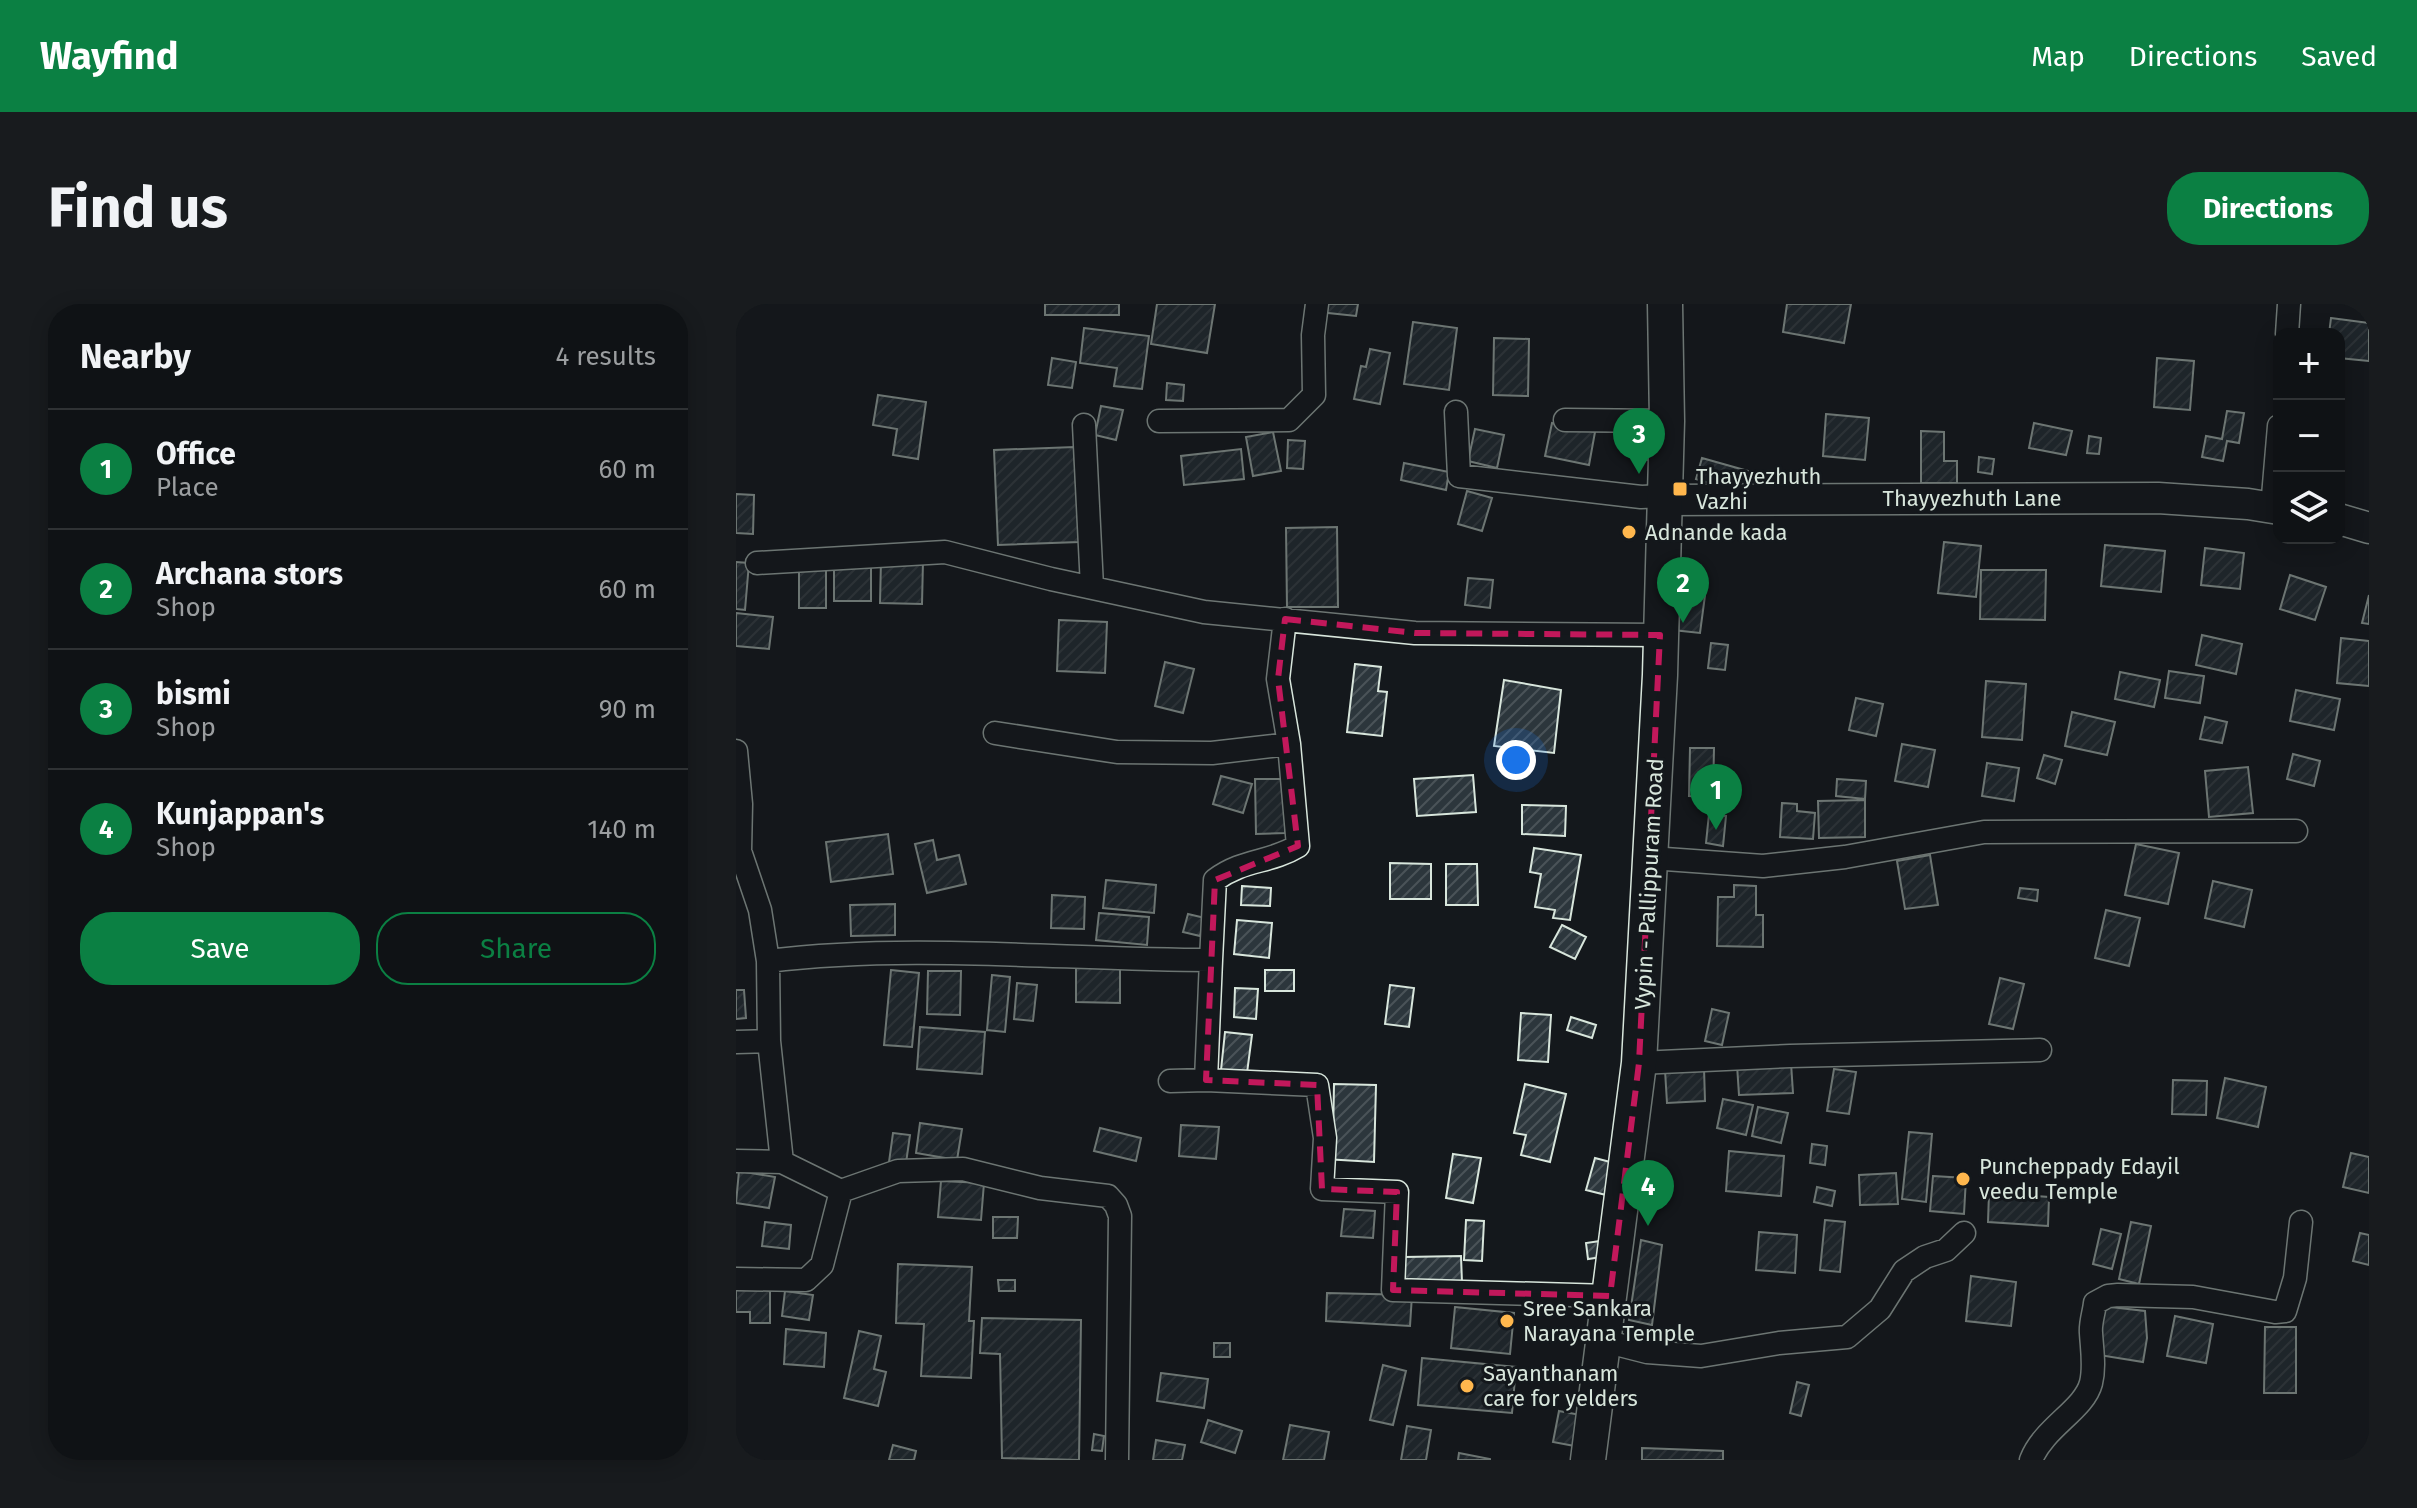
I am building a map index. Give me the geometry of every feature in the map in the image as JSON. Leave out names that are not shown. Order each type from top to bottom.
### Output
[{"type":"main road","name":"Vypin - Pallippuram Road","points":[[1588,1460],[1639,1063],[1651,858],[1665,498],[1665,304]]},
{"type":"street","points":[[1159,421],[1289,420],[1314,395],[1313,335],[1317,304]]},
{"type":"street","points":[[2287,328],[2289,304]]},
{"type":"street","points":[[1456,412],[1459,476],[1665,498]]},
{"type":"street","points":[[1565,420],[1667,421]]},
{"type":"street","points":[[1084,425],[1092,587]]},
{"type":"street","name":"Thayyezhuth Lane","points":[[1665,498],[2144,498],[2273,508]]},
{"type":"street","points":[[2345,521],[2369,528]]},
{"type":"street","points":[[757,563],[945,552],[1204,612],[1415,633],[1660,635]]},
{"type":"street","points":[[1206,1080],[1215,880],[1230,869],[1282,855],[1298,846],[1289,744],[1278,679],[1285,619]]},
{"type":"street","points":[[995,733],[1117,752],[1212,753],[1289,744]]},
{"type":"street","points":[[736,751],[741,804],[738,853],[760,910],[768,961],[769,1041],[782,1162]]},
{"type":"street","points":[[1651,858],[1763,866],[1845,857],[1984,832],[2296,831]]},
{"type":"street","points":[[768,961],[808,956],[929,954],[1211,960]]},
{"type":"street","points":[[736,1042],[769,1041]]},
{"type":"street","points":[[1639,1063],[2040,1050]]},
{"type":"street","points":[[1170,1081],[1317,1085],[1325,1138],[1322,1189],[1397,1192],[1393,1290],[1610,1296]]},
{"type":"street","points":[[736,1161],[782,1162],[841,1191],[898,1171],[963,1169],[1040,1188],[1108,1196],[1120,1216],[1117,1460]]},
{"type":"street","points":[[736,1279],[806,1280],[822,1265],[841,1191]]},
{"type":"street","points":[[2031,1460],[2040,1440],[2077,1406],[2091,1385],[2094,1356],[2091,1330],[2095,1303],[2118,1295],[2193,1297],[2275,1312],[2285,1311],[2295,1278],[2301,1222]]},
{"type":"street","points":[[1604,1341],[1647,1352],[1701,1356],[1779,1343],[1847,1337],[1880,1309],[1904,1271],[1925,1257],[1946,1250],[1964,1233]]},
{"type":"highlighted area","points":[[1285,619],[1415,633],[1660,635],[1639,1063],[1610,1296],[1393,1290],[1397,1192],[1322,1189],[1317,1085],[1206,1080],[1215,880],[1298,846],[1278,679]]},
{"type":"building","points":[[1045,304],[1119,304],[1119,315],[1045,315]]},
{"type":"building","points":[[1157,304],[1215,304],[1207,353],[1151,344]]},
{"type":"building","points":[[1320,304],[1358,304],[1356,316],[1319,312]]},
{"type":"building","points":[[1787,304],[1851,304],[1844,343],[1783,332]]},
{"type":"building","points":[[2331,318],[2369,323],[2369,361],[2345,359],[2345,328],[2330,328]]},
{"type":"building","points":[[1413,322],[1457,328],[1449,390],[1404,384]]},
{"type":"building","points":[[1084,328],[1149,336],[1142,389],[1114,386],[1117,368],[1080,363]]},
{"type":"building","points":[[1494,338],[1529,339],[1528,396],[1493,395]]},
{"type":"building","points":[[1370,349],[1390,353],[1380,404],[1354,399],[1361,366],[1366,367]]},
{"type":"building","points":[[1052,358],[1076,362],[1072,388],[1048,385]]},
{"type":"building","points":[[2157,358],[2194,361],[2190,410],[2154,407]]},
{"type":"building","points":[[1167,383],[1184,385],[1183,401],[1166,400]]},
{"type":"building","points":[[878,395],[926,402],[918,459],[893,455],[897,429],[873,425]]},
{"type":"building","points":[[1101,406],[1123,410],[1116,440],[1095,435]]},
{"type":"building","points":[[2227,411],[2244,413],[2239,443],[2227,441],[2223,461],[2202,457],[2206,436],[2222,439]]},
{"type":"building","points":[[1826,414],[1869,418],[1865,460],[1823,456]]},
{"type":"building","points":[[1552,423],[1595,432],[1589,465],[1545,456]]},
{"type":"building","points":[[1632,423],[1655,428],[1648,460],[1626,455]]},
{"type":"building","points":[[2034,423],[2072,431],[2066,455],[2029,448]]},
{"type":"building","points":[[1475,429],[1504,435],[1497,468],[1468,461]]},
{"type":"building","points":[[1921,431],[1944,432],[1944,461],[1957,461],[1957,483],[1921,483]]},
{"type":"building","points":[[1273,432],[1281,471],[1253,476],[1246,437]]},
{"type":"building","points":[[2089,436],[2101,438],[2099,454],[2087,453]]},
{"type":"building","points":[[1288,440],[1305,441],[1303,469],[1287,468]]},
{"type":"building","points":[[1074,447],[1079,542],[998,545],[994,450]]},
{"type":"building","points":[[1241,449],[1244,479],[1184,485],[1181,456]]},
{"type":"building","points":[[1979,457],[1994,459],[1992,474],[1978,472]]},
{"type":"building","points":[[1702,458],[1748,471],[1742,493],[1696,479]]},
{"type":"building","points":[[1404,463],[1449,472],[1446,490],[1401,480]]},
{"type":"building","points":[[1467,491],[1492,498],[1482,531],[1458,524]]},
{"type":"building","points":[[736,494],[754,495],[753,534],[736,533]]},
{"type":"building","points":[[1337,527],[1338,607],[1287,607],[1286,528]]},
{"type":"building","points":[[1944,542],[1981,546],[1976,597],[1938,593]]},
{"type":"building","points":[[2105,545],[2165,551],[2161,592],[2101,586]]},
{"type":"building","points":[[2205,548],[2244,553],[2240,589],[2201,585]]},
{"type":"building","points":[[881,560],[923,561],[922,604],[880,603]]},
{"type":"building","points":[[736,562],[749,563],[745,610],[736,609]]},
{"type":"building","points":[[799,562],[826,562],[826,608],[799,608]]},
{"type":"building","points":[[834,564],[871,564],[871,601],[834,601]]},
{"type":"building","points":[[1981,570],[2046,570],[2045,620],[1980,619]]},
{"type":"building","points":[[2290,575],[2326,587],[2315,620],[2280,609]]},
{"type":"building","points":[[1468,578],[1493,580],[1490,608],[1465,605]]},
{"type":"building","points":[[1678,585],[1706,588],[1700,633],[1673,630]]},
{"type":"building","points":[[2369,595],[2369,624],[2362,623]]},
{"type":"building","points":[[736,613],[773,617],[769,649],[736,646]]},
{"type":"building","points":[[1059,620],[1107,622],[1105,673],[1057,671]]},
{"type":"building","points":[[2202,635],[2242,644],[2236,674],[2196,665]]},
{"type":"building","points":[[2341,638],[2369,641],[2369,686],[2337,683]]},
{"type":"building","points":[[1711,643],[1728,645],[1725,670],[1708,668]]},
{"type":"building","points":[[1165,662],[1194,669],[1183,713],[1155,706]]},
{"type":"building","points":[[1355,664],[1381,667],[1378,691],[1387,692],[1382,736],[1347,732]]},
{"type":"building","points":[[2169,671],[2204,676],[2200,703],[2165,698]]},
{"type":"building","points":[[2120,672],[2160,680],[2154,707],[2115,699]]},
{"type":"building","points":[[1504,680],[1561,690],[1554,753],[1494,746]]},
{"type":"building","points":[[1986,681],[2026,684],[2022,740],[1982,737]]},
{"type":"building","points":[[2296,690],[2340,699],[2334,730],[2290,721]]},
{"type":"building","points":[[1856,698],[1883,704],[1876,736],[1849,730]]},
{"type":"building","points":[[2072,712],[2115,722],[2107,755],[2065,746]]},
{"type":"building","points":[[2205,717],[2227,722],[2222,743],[2200,739]]},
{"type":"building","points":[[1902,744],[1935,750],[1928,787],[1895,781]]},
{"type":"building","points":[[1690,748],[1714,748],[1713,797],[1689,796]]},
{"type":"building","points":[[2293,754],[2320,761],[2314,786],[2287,779]]},
{"type":"building","points":[[2044,755],[2062,760],[2055,784],[2037,778]]},
{"type":"building","points":[[1987,763],[2019,768],[2014,801],[1982,796]]},
{"type":"building","points":[[2248,767],[2253,813],[2209,817],[2205,771]]},
{"type":"building","points":[[1473,775],[1476,812],[1417,816],[1414,779]]},
{"type":"building","points":[[1221,776],[1252,784],[1243,813],[1213,804]]},
{"type":"building","points":[[1255,779],[1285,779],[1285,833],[1256,834]]},
{"type":"building","points":[[1837,779],[1866,781],[1865,799],[1836,796]]},
{"type":"building","points":[[1865,800],[1865,837],[1819,838],[1818,801]]},
{"type":"building","points":[[1782,803],[1797,804],[1797,811],[1815,813],[1813,839],[1780,837]]},
{"type":"building","points":[[1522,805],[1566,806],[1565,836],[1522,834]]},
{"type":"building","points":[[1709,814],[1726,816],[1723,846],[1706,843]]},
{"type":"building","points":[[888,834],[893,874],[831,882],[826,842]]},
{"type":"building","points":[[933,840],[937,860],[959,855],[966,884],[927,893],[915,844]]},
{"type":"building","points":[[2136,844],[2179,853],[2168,904],[2125,895]]},
{"type":"building","points":[[1534,848],[1581,855],[1570,920],[1553,918],[1555,910],[1535,907],[1541,874],[1530,872]]},
{"type":"building","points":[[1930,855],[1938,905],[1905,909],[1897,861]]},
{"type":"building","points":[[1390,863],[1431,864],[1431,899],[1390,899]]},
{"type":"building","points":[[1446,864],[1477,864],[1478,905],[1446,905]]},
{"type":"building","points":[[1106,880],[1156,885],[1154,913],[1103,908]]},
{"type":"building","points":[[2213,881],[2252,890],[2244,927],[2205,918]]},
{"type":"building","points":[[1734,885],[1756,886],[1756,915],[1763,915],[1763,947],[1717,946],[1718,897],[1734,897]]},
{"type":"building","points":[[1242,886],[1271,888],[1270,906],[1241,905]]},
{"type":"building","points":[[2020,888],[2038,890],[2037,901],[2018,898]]},
{"type":"building","points":[[1052,895],[1085,897],[1084,929],[1051,928]]},
{"type":"building","points":[[895,904],[895,935],[851,936],[850,905]]},
{"type":"building","points":[[2106,910],[2140,918],[2129,966],[2095,958]]},
{"type":"building","points":[[1099,913],[1149,917],[1147,945],[1096,940]]},
{"type":"building","points":[[1188,914],[1205,918],[1200,936],[1183,932]]},
{"type":"building","points":[[1237,920],[1272,923],[1269,958],[1234,954]]},
{"type":"building","points":[[1562,925],[1586,937],[1575,959],[1550,947]]},
{"type":"building","points":[[1076,968],[1120,968],[1120,1003],[1076,1002]]},
{"type":"building","points":[[891,970],[919,973],[912,1047],[884,1045]]},
{"type":"building","points":[[1265,970],[1294,970],[1294,991],[1265,991]]},
{"type":"building","points":[[928,971],[961,971],[960,1015],[927,1014]]},
{"type":"building","points":[[992,975],[1010,977],[1005,1032],[987,1030]]},
{"type":"building","points":[[2000,978],[2024,984],[2013,1029],[1989,1024]]},
{"type":"building","points":[[1017,983],[1037,985],[1033,1021],[1014,1019]]},
{"type":"building","points":[[1390,985],[1414,988],[1409,1027],[1385,1024]]},
{"type":"building","points":[[1235,988],[1258,989],[1256,1019],[1234,1017]]},
{"type":"building","points":[[736,990],[744,990],[746,1018],[736,1019]]},
{"type":"building","points":[[1712,1009],[1729,1013],[1722,1045],[1705,1041]]},
{"type":"building","points":[[1521,1013],[1551,1015],[1548,1062],[1518,1060]]},
{"type":"building","points":[[1571,1017],[1596,1025],[1592,1038],[1567,1030]]},
{"type":"building","points":[[920,1027],[985,1032],[982,1074],[917,1069]]},
{"type":"building","points":[[1225,1032],[1252,1035],[1247,1073],[1221,1070]]},
{"type":"building","points":[[1791,1063],[1793,1093],[1739,1095],[1737,1065]]},
{"type":"building","points":[[1704,1068],[1705,1101],[1667,1103],[1665,1070]]},
{"type":"building","points":[[1834,1069],[1856,1072],[1849,1114],[1827,1111]]},
{"type":"building","points":[[2225,1078],[2266,1087],[2258,1127],[2217,1118]]},
{"type":"building","points":[[2173,1080],[2207,1081],[2206,1115],[2172,1114]]},
{"type":"building","points":[[1334,1084],[1376,1085],[1374,1162],[1325,1159],[1333,1138]]},
{"type":"building","points":[[1525,1084],[1566,1094],[1550,1162],[1521,1155],[1526,1135],[1514,1133]]},
{"type":"building","points":[[1723,1099],[1753,1105],[1746,1135],[1717,1128]]},
{"type":"building","points":[[1758,1107],[1788,1113],[1781,1143],[1752,1136]]},
{"type":"building","points":[[920,1123],[962,1129],[957,1160],[916,1153]]},
{"type":"building","points":[[1181,1125],[1219,1127],[1216,1159],[1179,1156]]},
{"type":"building","points":[[1100,1128],[1141,1138],[1136,1161],[1094,1151]]},
{"type":"building","points":[[1909,1132],[1932,1134],[1926,1202],[1902,1199]]},
{"type":"building","points":[[893,1133],[910,1135],[906,1163],[889,1162]]},
{"type":"building","points":[[1812,1144],[1827,1146],[1825,1165],[1810,1163]]},
{"type":"building","points":[[1729,1151],[1784,1156],[1781,1196],[1726,1191]]},
{"type":"building","points":[[2351,1153],[2369,1157],[2369,1193],[2343,1187]]},
{"type":"building","points":[[1453,1154],[1481,1158],[1473,1203],[1446,1198]]},
{"type":"building","points":[[1595,1158],[1614,1163],[1606,1195],[1586,1190]]},
{"type":"building","points":[[739,1171],[775,1177],[769,1208],[736,1203]]},
{"type":"building","points":[[1896,1173],[1898,1204],[1860,1205],[1859,1175]]},
{"type":"building","points":[[1933,1176],[1966,1178],[1964,1214],[1930,1211]]},
{"type":"building","points":[[941,1181],[984,1183],[981,1220],[938,1217]]},
{"type":"building","points":[[1817,1187],[1835,1191],[1832,1206],[1814,1202]]},
{"type":"building","points":[[1989,1193],[2049,1197],[2048,1226],[1988,1222]]},
{"type":"building","points":[[1344,1209],[1375,1211],[1373,1238],[1341,1236]]},
{"type":"building","points":[[993,1217],[1018,1217],[1017,1238],[993,1238]]},
{"type":"building","points":[[1466,1220],[1484,1221],[1482,1261],[1464,1260]]},
{"type":"building","points":[[1825,1220],[1845,1222],[1840,1272],[1820,1270]]},
{"type":"building","points":[[765,1222],[791,1225],[789,1249],[762,1246]]},
{"type":"building","points":[[2131,1222],[2151,1226],[2139,1284],[2119,1279]]},
{"type":"building","points":[[2101,1229],[2121,1234],[2112,1269],[2093,1264]]},
{"type":"building","points":[[1759,1232],[1797,1235],[1795,1273],[1756,1270]]},
{"type":"building","points":[[2360,1233],[2369,1235],[2369,1265],[2353,1261]]},
{"type":"building","points":[[1607,1240],[1609,1256],[1588,1259],[1586,1243]]},
{"type":"building","points":[[1641,1240],[1662,1245],[1652,1325],[1629,1320]]},
{"type":"building","points":[[1461,1256],[1462,1283],[1404,1285],[1404,1257]]},
{"type":"building","points":[[898,1264],[972,1267],[969,1321],[974,1321],[971,1378],[921,1376],[924,1324],[896,1323]]},
{"type":"building","points":[[1971,1276],[2016,1282],[2011,1326],[1966,1321]]},
{"type":"building","points":[[998,1280],[1015,1280],[1015,1291],[999,1291]]},
{"type":"building","points":[[736,1288],[770,1288],[770,1323],[750,1323],[750,1312],[736,1312]]},
{"type":"building","points":[[785,1291],[813,1295],[809,1320],[782,1316]]},
{"type":"building","points":[[1327,1293],[1412,1295],[1410,1326],[1326,1321]]},
{"type":"building","points":[[2102,1306],[2145,1311],[2147,1338],[2143,1362],[2099,1355]]},
{"type":"building","points":[[1455,1307],[1514,1313],[1510,1354],[1451,1348]]},
{"type":"building","points":[[2175,1316],[2213,1324],[2206,1363],[2167,1356]]},
{"type":"building","points":[[982,1318],[1081,1320],[1079,1460],[1002,1458],[1000,1354],[980,1353]]},
{"type":"building","points":[[2265,1327],[2296,1327],[2296,1393],[2264,1393]]},
{"type":"building","points":[[786,1329],[826,1333],[824,1367],[784,1364]]},
{"type":"building","points":[[859,1331],[881,1336],[874,1369],[886,1372],[878,1406],[844,1398]]},
{"type":"building","points":[[1214,1343],[1230,1343],[1230,1357],[1214,1357]]},
{"type":"building","name":"Sayanthanam care for yelders","points":[[1422,1358],[1516,1367],[1512,1413],[1418,1405]]},
{"type":"building","points":[[1383,1365],[1406,1371],[1393,1425],[1370,1420]]},
{"type":"building","points":[[1161,1373],[1208,1379],[1204,1408],[1157,1401]]},
{"type":"building","points":[[1797,1382],[1809,1385],[1801,1416],[1790,1413]]},
{"type":"building","points":[[1559,1411],[1586,1416],[1580,1447],[1553,1442]]},
{"type":"building","points":[[1208,1420],[1242,1431],[1235,1453],[1201,1442]]},
{"type":"building","points":[[1290,1425],[1329,1432],[1324,1460],[1283,1460]]},
{"type":"building","points":[[1407,1426],[1431,1430],[1426,1460],[1401,1460]]},
{"type":"building","points":[[1094,1434],[1104,1436],[1102,1451],[1092,1450]]},
{"type":"building","points":[[1156,1440],[1185,1445],[1182,1460],[1153,1460]]},
{"type":"building","points":[[893,1445],[916,1451],[914,1460],[889,1460]]},
{"type":"building","points":[[1642,1448],[1723,1451],[1723,1460],[1642,1460]]},
{"type":"building","points":[[1459,1453],[1490,1459],[1490,1460],[1458,1460]]},
{"type":"place","name":"bismi","points":[[1639,474]]},
{"type":"place","name":"Thayyezhuth Vazhi","points":[[1680,489]]},
{"type":"place","name":"Adnande kada","points":[[1629,532]]},
{"type":"place","name":"Archana stors","points":[[1683,623]]},
{"type":"place","name":"Office","points":[[1716,830]]},
{"type":"place","name":"Puncheppady Edayil veedu Temple","points":[[1963,1179]]},
{"type":"place","name":"Kunjappan's","points":[[1648,1226]]},
{"type":"place","name":"Sree Sankara Narayana Temple","points":[[1507,1321]]},
{"type":"place","name":"Sayanthanam care for yelders","points":[[1467,1386]]}]
